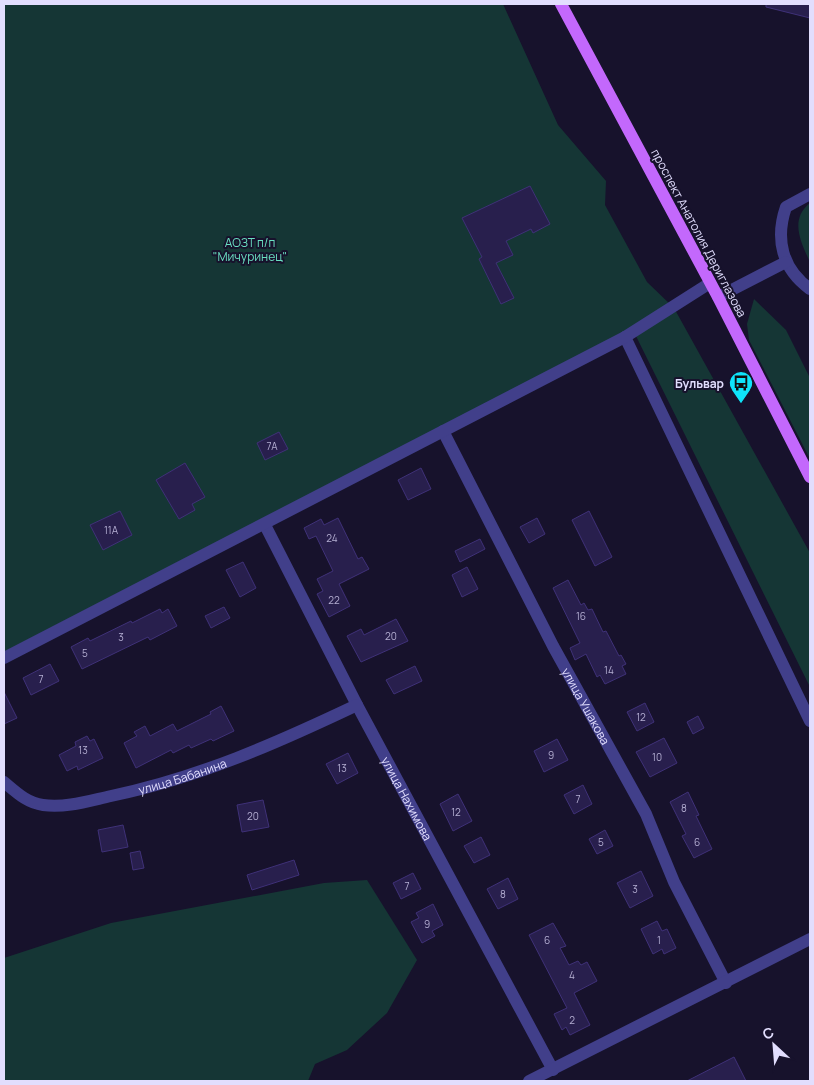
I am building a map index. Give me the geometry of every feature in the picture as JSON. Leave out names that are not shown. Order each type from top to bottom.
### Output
[{"type":"main road","name":"проспект Анатолия Дериглазова","points":[[561,4],[718,297],[810,477]]},
{"type":"street","points":[[810,194],[786,207],[781,222],[780,240],[786,262],[800,281],[810,289]]},
{"type":"street","points":[[718,297],[786,262]]},
{"type":"street","points":[[4,658],[625,337],[710,283]]},
{"type":"street","points":[[625,337],[810,721]]},
{"type":"street","name":"улица Ушакова","points":[[443,431],[553,646],[646,814],[674,882],[726,983]]},
{"type":"street","name":"улица Нахимова","points":[[265,524],[357,705],[553,1070]]},
{"type":"street","name":"улица Бабанина","points":[[4,782],[24,799],[41,805],[64,806],[144,789],[218,766],[280,742],[357,705]]},
{"type":"street","points":[[529,1081],[810,939]]},
{"type":"green space","name":"АОЗТ п/п \"Мичуринец\"","points":[[4,4],[503,4],[558,125],[606,181],[605,205],[647,282],[674,308],[810,553],[810,687],[632,328],[4,652]]},
{"type":"green space","points":[[810,203],[810,262],[803,247],[798,224],[804,209]]},
{"type":"green space","points":[[754,299],[786,330],[810,378],[810,459],[749,340],[747,324]]},
{"type":"green space","points":[[367,880],[417,960],[387,1013],[347,1050],[315,1064],[308,1081],[4,1081],[4,958],[111,923],[324,883]]},
{"type":"building","points":[[766,4],[810,4],[810,18],[766,7]]},
{"type":"building","points":[[530,186],[550,224],[533,233],[531,229],[506,241],[513,255],[496,263],[514,298],[501,304],[479,259],[482,257],[462,218]]},
{"type":"building","points":[[279,432],[288,449],[265,460],[257,443]]},
{"type":"building","points":[[185,463],[205,497],[192,504],[195,510],[179,519],[156,480]]},
{"type":"building","points":[[421,468],[431,489],[408,500],[398,480]]},
{"type":"building","points":[[120,511],[132,535],[103,550],[90,525]]},
{"type":"building","points":[[589,511],[612,557],[595,566],[572,520]]},
{"type":"building","points":[[338,518],[358,559],[362,557],[369,569],[339,584],[350,606],[329,617],[317,594],[323,591],[317,579],[333,571],[316,536],[309,539],[304,528],[321,519],[324,525]]},
{"type":"building","points":[[537,518],[545,534],[529,543],[520,527]]},
{"type":"building","points":[[480,539],[485,549],[460,562],[455,551]]},
{"type":"building","points":[[243,562],[256,588],[240,597],[226,570]]},
{"type":"building","points":[[467,567],[478,589],[462,597],[452,575]]},
{"type":"building","points":[[568,580],[581,605],[584,603],[588,610],[592,609],[603,632],[606,631],[619,656],[621,655],[626,664],[622,666],[626,674],[605,684],[600,675],[597,677],[586,654],[575,660],[570,648],[580,643],[553,588]]},
{"type":"building","points":[[224,607],[230,618],[211,628],[205,616]]},
{"type":"building","points":[[160,609],[162,613],[168,609],[177,626],[150,640],[148,637],[82,669],[71,647],[88,638],[90,641]]},
{"type":"building","points":[[396,619],[408,641],[361,662],[347,636],[361,629],[364,635]]},
{"type":"building","points":[[50,664],[59,681],[31,695],[23,678]]},
{"type":"building","points":[[415,666],[422,681],[394,694],[386,680]]},
{"type":"building","points":[[4,692],[17,718],[4,724]]},
{"type":"building","points":[[645,703],[654,722],[637,731],[627,712]]},
{"type":"building","points":[[221,706],[234,731],[213,741],[211,739],[191,748],[189,745],[173,753],[171,750],[136,768],[124,743],[137,736],[134,732],[145,726],[150,736],[173,724],[177,731],[211,714],[210,712]]},
{"type":"building","points":[[698,716],[704,728],[693,734],[687,722]]},
{"type":"building","points":[[87,736],[90,741],[94,739],[103,758],[78,770],[77,766],[67,771],[59,755],[76,746],[75,742]]},
{"type":"building","points":[[664,738],[677,763],[650,777],[636,752]]},
{"type":"building","points":[[557,739],[568,760],[544,772],[534,751]]},
{"type":"building","points":[[348,753],[358,773],[337,784],[326,764]]},
{"type":"building","points":[[583,785],[592,804],[574,814],[564,795]]},
{"type":"building","points":[[688,792],[699,815],[696,816],[712,849],[694,858],[682,836],[686,834],[670,802]]},
{"type":"building","points":[[458,794],[472,821],[453,831],[440,804]]},
{"type":"building","points":[[263,800],[269,827],[242,832],[237,805]]},
{"type":"building","points":[[123,825],[128,847],[102,852],[98,830]]},
{"type":"building","points":[[605,830],[613,846],[597,854],[589,839]]},
{"type":"building","points":[[481,837],[490,855],[474,863],[464,846]]},
{"type":"building","points":[[140,851],[144,868],[133,870],[130,853]]},
{"type":"building","points":[[294,860],[299,875],[252,890],[247,875]]},
{"type":"building","points":[[641,871],[653,896],[630,908],[617,883]]},
{"type":"building","points":[[413,873],[421,889],[401,899],[393,883]]},
{"type":"building","points":[[508,878],[518,899],[498,909],[487,889]]},
{"type":"building","points":[[433,904],[443,925],[432,931],[435,936],[422,943],[411,922],[419,918],[416,913]]},
{"type":"building","points":[[657,921],[662,931],[667,929],[676,948],[664,954],[662,949],[653,954],[641,929]]},
{"type":"building","points":[[553,923],[566,946],[560,948],[569,965],[578,961],[581,965],[587,962],[597,981],[574,993],[590,1025],[570,1035],[566,1027],[562,1030],[554,1014],[567,1008],[529,935]]},
{"type":"building","points":[[734,1057],[746,1081],[687,1081]]},
{"type":"place","name":"Бульвар","points":[[741,404]]}]
